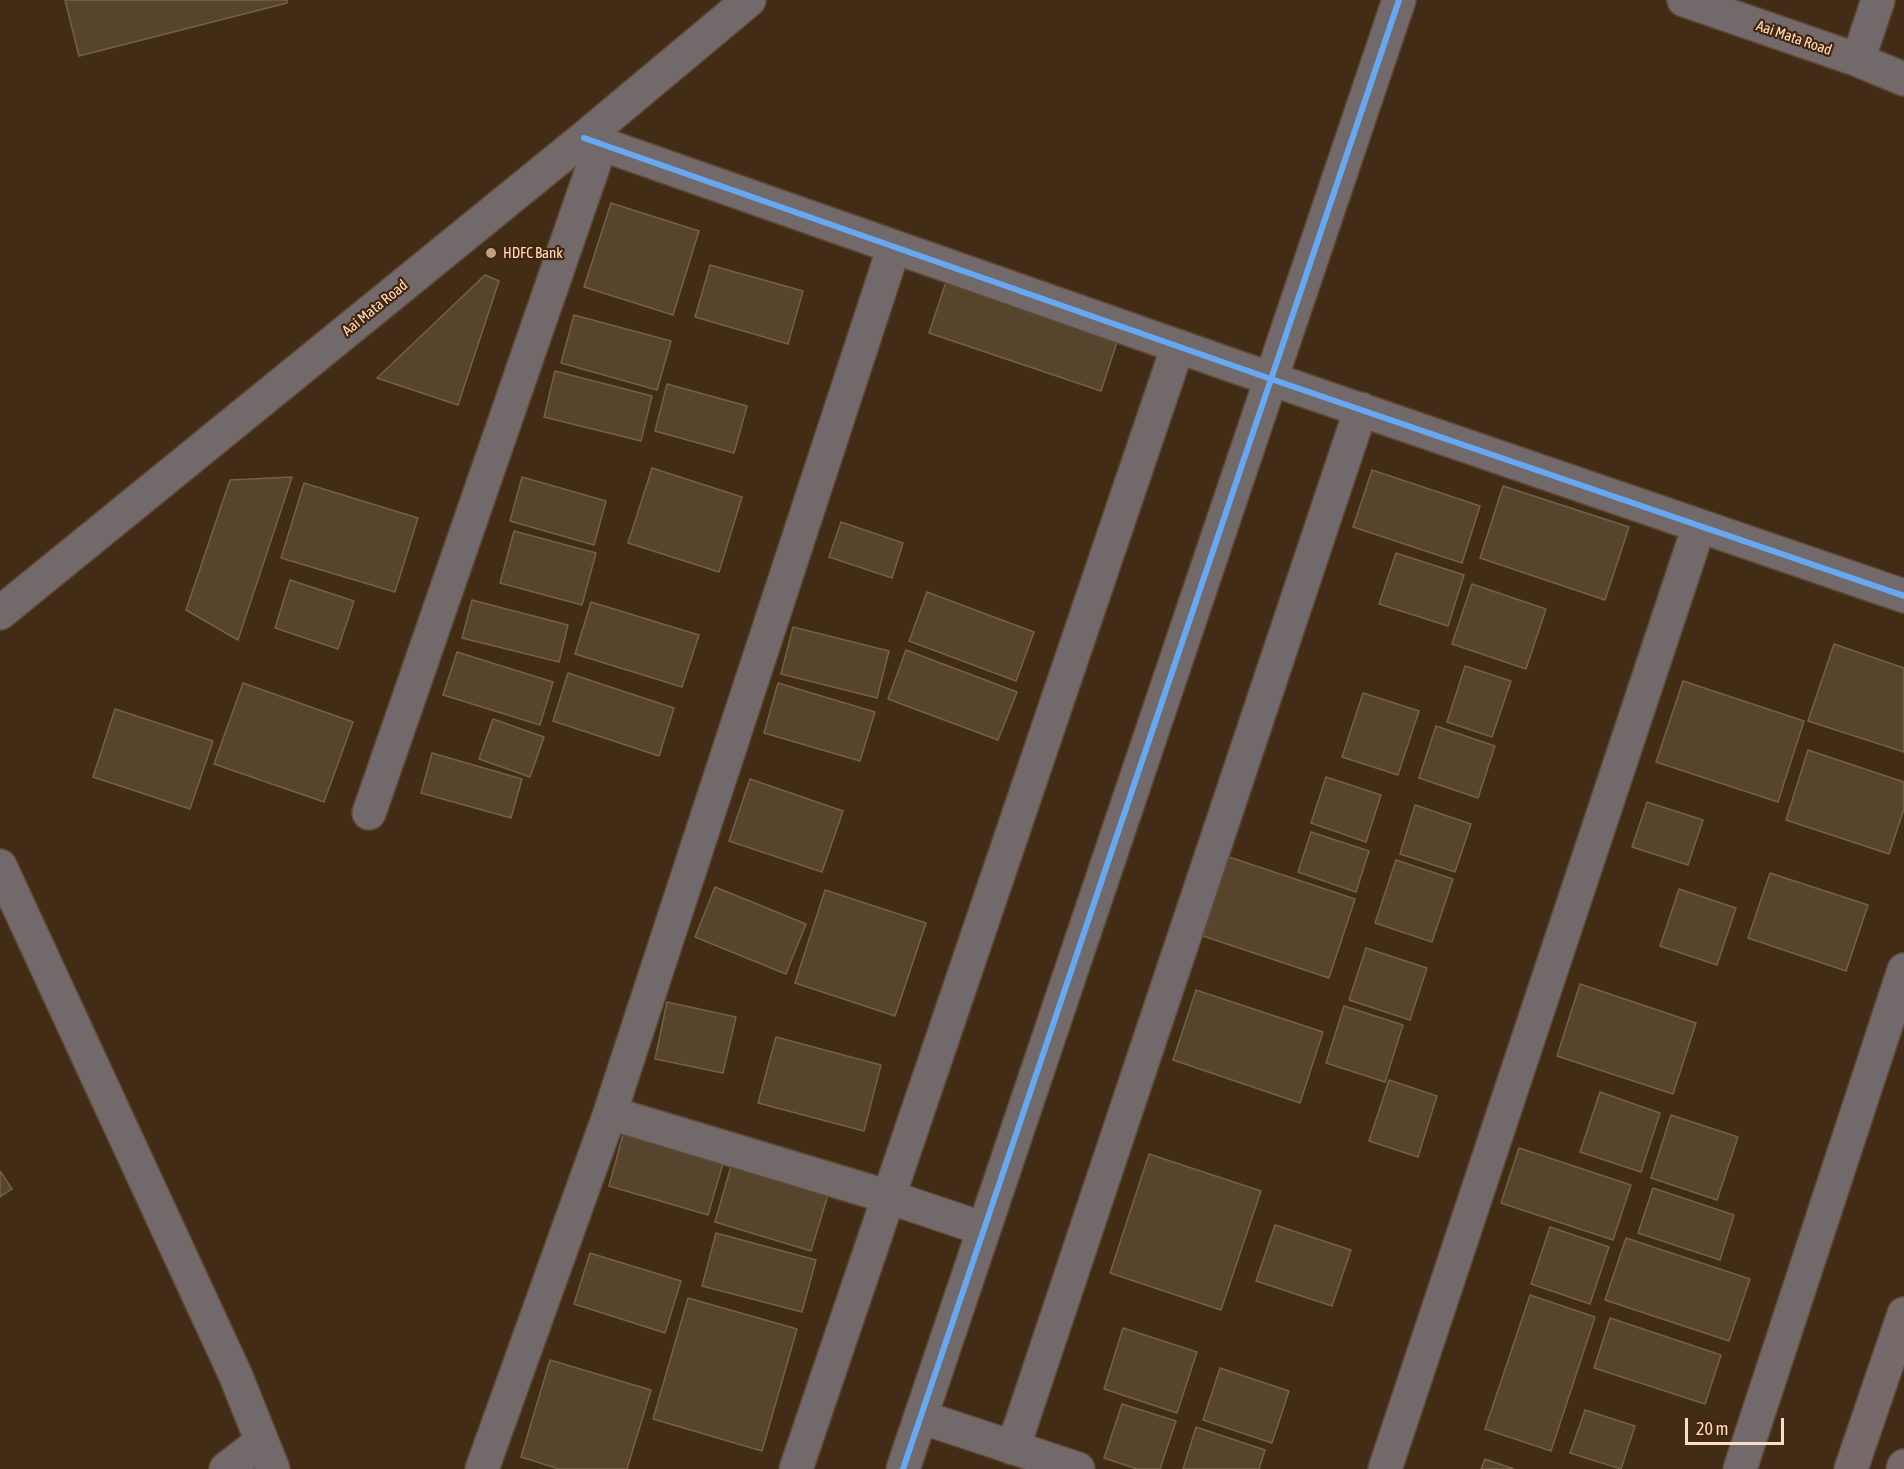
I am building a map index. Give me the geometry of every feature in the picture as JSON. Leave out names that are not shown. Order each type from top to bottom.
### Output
[{"type":"street","name":"Aai Mata Road","points":[[0,613],[592,141],[749,0]]},
{"type":"street","points":[[903,1469],[1399,0]]},
{"type":"street","name":"Aai Mata Road","points":[[1683,0],[1858,60],[1904,79]]},
{"type":"street","points":[[1858,60],[1878,0]]},
{"type":"street","points":[[369,813],[592,141],[1904,596]]},
{"type":"street","points":[[482,1469],[610,1113],[894,247]]},
{"type":"street","points":[[796,1469],[1178,346]]},
{"type":"street","points":[[1013,1448],[1361,409]]},
{"type":"street","points":[[1385,1469],[1699,526]]},
{"type":"street","points":[[0,866],[235,1374],[267,1455],[226,1469]]},
{"type":"street","points":[[1740,1469],[1904,970]]},
{"type":"street","points":[[610,1113],[889,1197],[984,1229]]},
{"type":"street","points":[[1851,1469],[1904,1314]]},
{"type":"street","points":[[921,1417],[1078,1469]]},
{"type":"building","points":[[65,0],[287,0],[287,3],[79,56]]},
{"type":"building","points":[[611,203],[699,231],[673,315],[584,287]]},
{"type":"building","points":[[710,265],[803,291],[788,344],[695,317]]},
{"type":"building","points":[[485,275],[499,281],[458,405],[377,378]]},
{"type":"building","points":[[946,282],[1118,339],[1101,391],[929,333]]},
{"type":"building","points":[[574,315],[671,341],[657,390],[561,363]]},
{"type":"building","points":[[555,371],[652,396],[641,441],[544,417]]},
{"type":"building","points":[[667,384],[747,406],[734,453],[655,431]]},
{"type":"building","points":[[652,468],[742,497],[719,572],[628,543]]},
{"type":"building","points":[[1372,470],[1480,506],[1462,563],[1353,527]]},
{"type":"building","points":[[292,477],[238,640],[186,610],[230,480]]},
{"type":"building","points":[[522,477],[606,501],[594,545],[510,521]]},
{"type":"building","points":[[304,483],[418,518],[395,592],[281,558]]},
{"type":"building","points":[[1503,486],[1629,527],[1605,600],[1480,558]]},
{"type":"building","points":[[841,522],[903,543],[892,578],[829,557]]},
{"type":"building","points":[[514,531],[596,553],[582,605],[500,583]]},
{"type":"building","points":[[1396,553],[1464,575],[1448,626],[1379,604]]},
{"type":"building","points":[[290,580],[354,601],[338,649],[275,628]]},
{"type":"building","points":[[1472,584],[1546,609],[1526,669],[1452,644]]},
{"type":"building","points":[[927,592],[1034,632],[1016,681],[909,641]]},
{"type":"building","points":[[472,600],[568,625],[559,662],[462,638]]},
{"type":"building","points":[[591,602],[699,635],[682,687],[575,654]]},
{"type":"building","points":[[793,627],[889,651],[877,698],[781,674]]},
{"type":"building","points":[[1834,644],[1904,668],[1904,752],[1808,721]]},
{"type":"building","points":[[906,650],[1017,692],[998,740],[888,699]]},
{"type":"building","points":[[457,652],[553,682],[540,725],[443,695]]},
{"type":"building","points":[[1465,666],[1511,681],[1492,737],[1447,722]]},
{"type":"building","points":[[568,673],[674,708],[659,756],[553,721]]},
{"type":"building","points":[[1683,681],[1804,721],[1778,802],[1656,762]]},
{"type":"building","points":[[243,683],[353,722],[324,802],[214,764]]},
{"type":"building","points":[[778,683],[875,712],[860,761],[764,733]]},
{"type":"building","points":[[1363,693],[1419,711],[1398,775],[1342,757]]},
{"type":"building","points":[[115,709],[213,741],[190,809],[93,777]]},
{"type":"building","points":[[493,719],[544,737],[530,777],[479,759]]},
{"type":"building","points":[[1436,726],[1495,746],[1478,798],[1419,778]]},
{"type":"building","points":[[1808,750],[1904,782],[1904,809],[1889,854],[1786,820]]},
{"type":"building","points":[[432,753],[522,779],[511,818],[421,793]]},
{"type":"building","points":[[1326,777],[1381,795],[1366,842],[1311,823]]},
{"type":"building","points":[[750,779],[843,811],[822,872],[729,841]]},
{"type":"building","points":[[1647,802],[1703,820],[1688,865],[1632,847]]},
{"type":"building","points":[[1415,805],[1471,824],[1455,872],[1400,854]]},
{"type":"building","points":[[1311,832],[1369,851],[1356,892],[1298,872]]},
{"type":"building","points":[[1229,857],[1355,899],[1329,978],[1203,936]]},
{"type":"building","points":[[1396,860],[1453,879],[1432,942],[1375,923]]},
{"type":"building","points":[[1770,873],[1868,905],[1846,971],[1748,938]]},
{"type":"building","points":[[715,887],[806,924],[786,974],[695,937]]},
{"type":"building","points":[[1679,889],[1736,908],[1717,965],[1660,946]]},
{"type":"building","points":[[825,890],[926,923],[895,1016],[795,983]]},
{"type":"building","points":[[1366,948],[1427,968],[1410,1020],[1349,1000]]},
{"type":"building","points":[[1580,984],[1696,1023],[1673,1094],[1557,1056]]},
{"type":"building","points":[[1196,990],[1323,1032],[1300,1103],[1173,1060]]},
{"type":"building","points":[[667,1002],[736,1017],[723,1073],[655,1059]]},
{"type":"building","points":[[1344,1006],[1403,1025],[1385,1082],[1326,1063]]},
{"type":"building","points":[[776,1037],[881,1065],[864,1131],[758,1103]]},
{"type":"building","points":[[1389,1080],[1437,1096],[1418,1157],[1369,1141]]},
{"type":"building","points":[[1600,1092],[1660,1113],[1641,1172],[1580,1152]]},
{"type":"building","points":[[1671,1115],[1738,1137],[1717,1200],[1651,1178]]},
{"type":"building","points":[[624,1131],[724,1160],[708,1215],[609,1186]]},
{"type":"building","points":[[1519,1148],[1631,1185],[1613,1240],[1501,1203]]},
{"type":"building","points":[[1149,1154],[1261,1191],[1221,1310],[1110,1273]]},
{"type":"building","points":[[733,1159],[830,1188],[811,1251],[715,1222]]},
{"type":"building","points":[[0,1171],[12,1189],[0,1197]]},
{"type":"building","points":[[1653,1188],[1734,1215],[1720,1260],[1638,1233]]},
{"type":"building","points":[[1275,1225],[1351,1250],[1332,1306],[1256,1281]]},
{"type":"building","points":[[1550,1227],[1609,1247],[1590,1304],[1531,1284]]},
{"type":"building","points":[[716,1233],[816,1260],[802,1312],[702,1286]]},
{"type":"building","points":[[1626,1238],[1750,1279],[1729,1341],[1605,1300]]},
{"type":"building","points":[[590,1253],[681,1281],[665,1333],[574,1304]]},
{"type":"building","points":[[1530,1295],[1595,1317],[1551,1451],[1485,1429]]},
{"type":"building","points":[[688,1298],[797,1329],[762,1451],[653,1419]]},
{"type":"building","points":[[1610,1318],[1721,1355],[1705,1404],[1594,1368]]},
{"type":"building","points":[[1123,1328],[1197,1352],[1177,1413],[1104,1389]]},
{"type":"building","points":[[550,1360],[651,1390],[627,1469],[559,1469],[521,1457]]},
{"type":"building","points":[[1220,1368],[1289,1391],[1272,1443],[1203,1420]]},
{"type":"building","points":[[1122,1404],[1176,1421],[1160,1469],[1137,1469],[1104,1458]]},
{"type":"building","points":[[1585,1410],[1635,1426],[1621,1469],[1570,1453]]},
{"type":"building","points":[[1196,1427],[1265,1450],[1259,1469],[1183,1469]]},
{"type":"building","points":[[1485,1459],[1514,1469],[1481,1469]]},
{"type":"cycle path","points":[[903,1469],[1399,0]]},
{"type":"cycle path","points":[[584,138],[1271,379],[1904,596]]},
{"type":"place","name":"HDFC Bank","points":[[491,253]]}]
